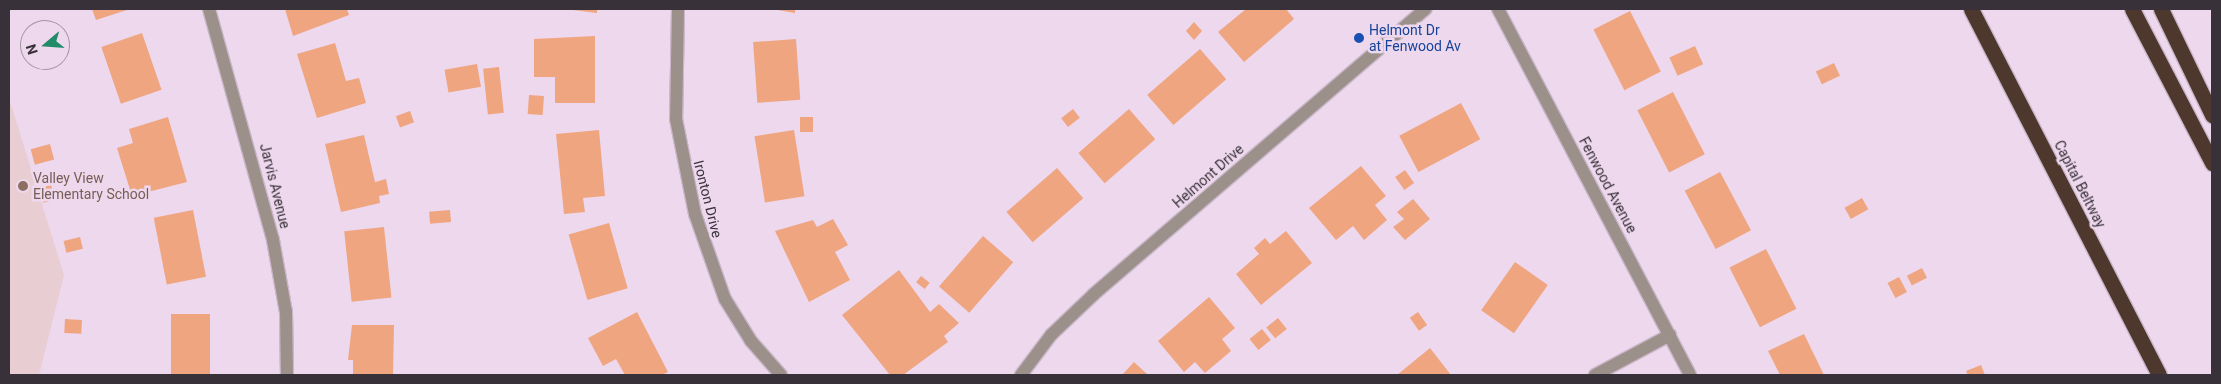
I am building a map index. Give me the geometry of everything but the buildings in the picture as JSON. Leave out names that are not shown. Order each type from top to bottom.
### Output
[{"type":"highway","name":"Capital Beltway","points":[[1971,9],[2159,375]]},
{"type":"highway","points":[[2132,9],[2212,163]]},
{"type":"highway","points":[[2161,9],[2212,115]]},
{"type":"street","name":"Jarvis Avenue","points":[[209,9],[273,240],[286,312],[287,375]]},
{"type":"street","name":"Ironton Drive","points":[[678,9],[676,119],[695,214],[725,299],[751,341],[781,375]]},
{"type":"street","name":"Helmont Drive","points":[[1021,375],[1051,335],[1094,294],[1425,9]]},
{"type":"street","name":"Fenwood Avenue","points":[[1498,9],[1690,375]]},
{"type":"street","points":[[1595,375],[1670,335]]},
{"type":"shaded area","name":"Valley View Elementary School","points":[[9,98],[64,275],[39,375],[9,375]]},
{"type":"place","name":"Helmont Dr at Fenwood Av","points":[[1359,38]]},
{"type":"place","name":"Valley View Elementary School","points":[[23,186]]}]
